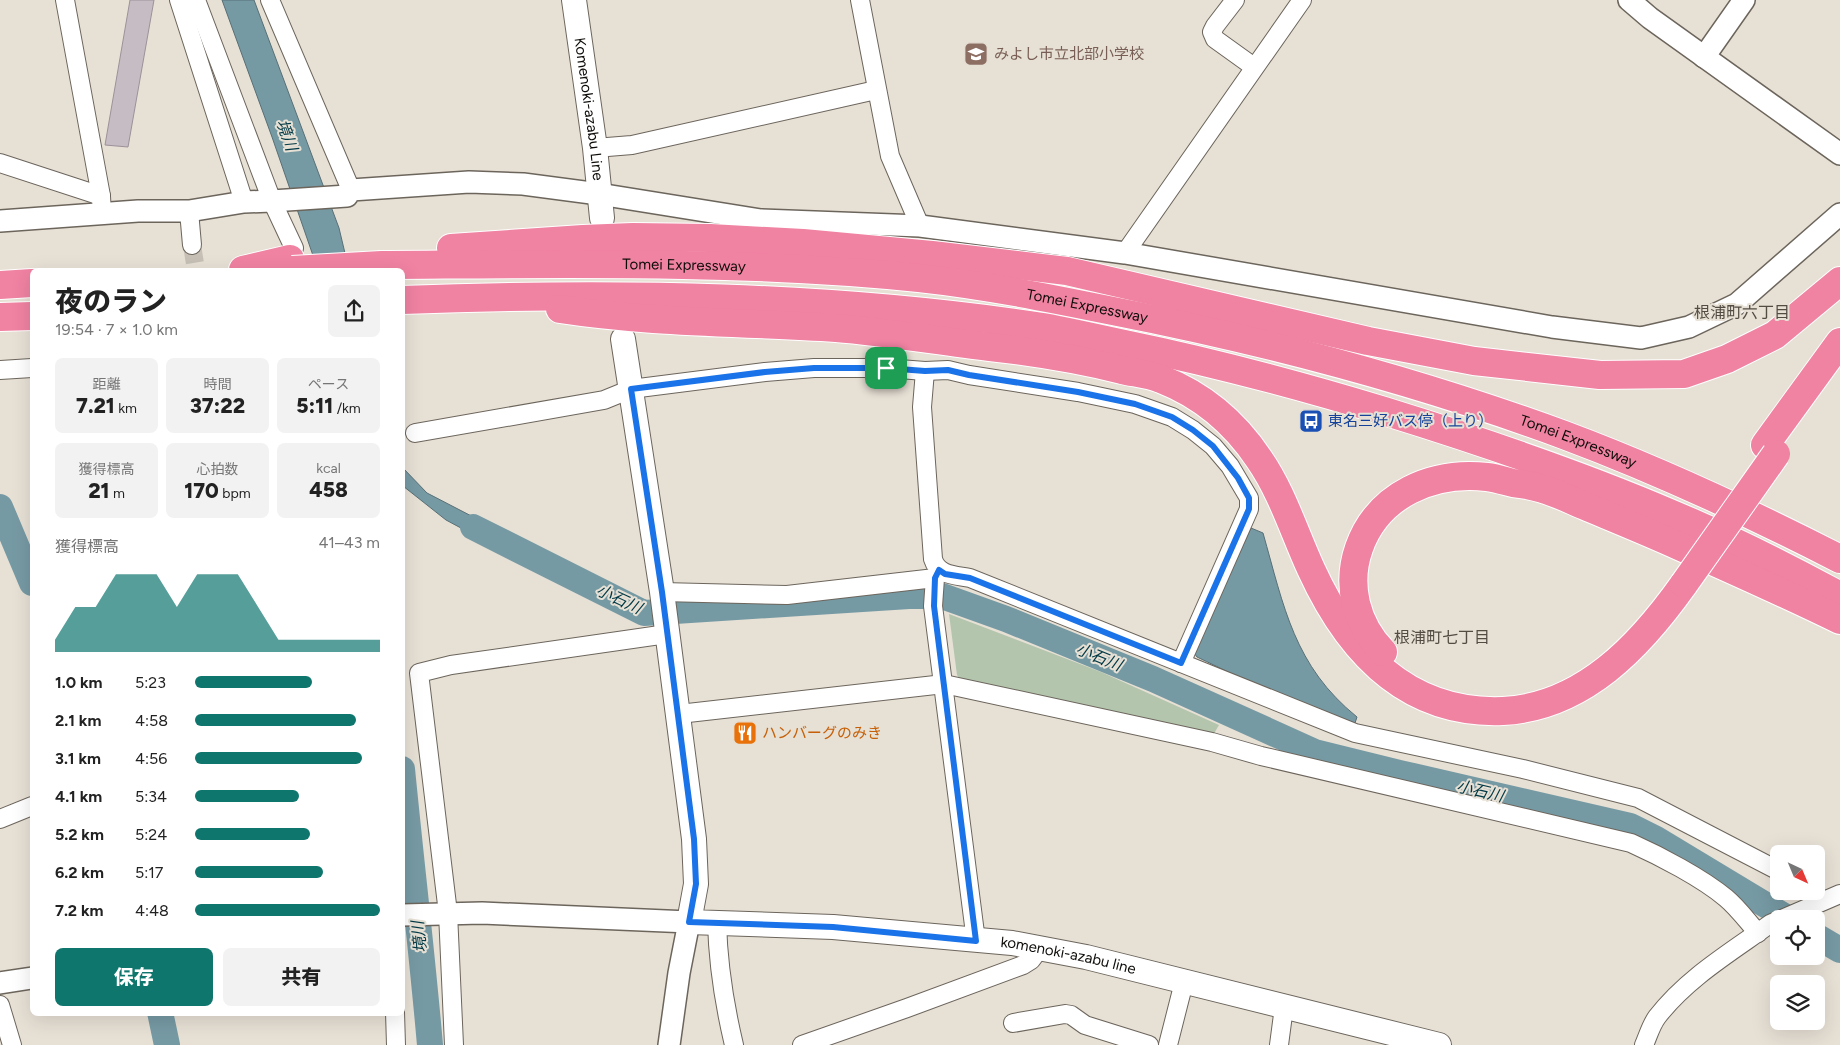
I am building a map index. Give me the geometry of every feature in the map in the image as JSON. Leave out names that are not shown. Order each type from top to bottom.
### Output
[{"type":"highway","points":[[252,268],[292,259],[381,259],[574,239],[634,237],[710,238],[803,243],[932,255],[1067,271],[1368,340],[1474,361],[1600,375],[1684,374],[1727,359],[1775,335],[1840,281]]},
{"type":"highway","name":"Tomei Expressway","points":[[381,259],[756,268],[920,278],[1046,298],[1186,325],[1314,356],[1359,369],[1450,396],[1566,436],[1676,481],[1783,530],[1840,559]]},
{"type":"highway","points":[[0,285],[30,283]]},
{"type":"highway","name":"Tomei Expressway","points":[[405,300],[594,295],[756,299],[917,312],[1045,328],[1191,358],[1308,388],[1438,428],[1564,471],[1673,514],[1800,574],[1840,596]]},
{"type":"highway","points":[[481,297],[600,315],[840,328],[1015,350],[1094,363],[1159,378],[1208,405],[1222,416],[1252,449],[1273,483],[1310,568],[1332,611],[1368,657],[1395,681],[1423,696],[1458,708],[1476,710],[1512,710],[1531,707],[1566,696],[1612,666],[1626,653],[1657,620],[1679,580],[1771,449],[1840,342]]},
{"type":"highway","points":[[0,317],[30,316]]},
{"type":"highway","points":[[1771,449],[1840,372]]},
{"type":"highway","points":[[1679,580],[1601,658],[1578,674],[1562,683],[1518,696],[1497,698],[1474,697],[1435,687],[1397,666],[1369,635],[1354,599],[1353,577],[1356,557],[1363,536],[1374,518],[1390,503],[1405,492],[1423,484],[1464,477],[1487,477],[1542,488],[1635,527],[1840,620]]},
{"type":"main road","name":"Komenoki-azabu Line","points":[[574,0],[595,148],[602,218]]},
{"type":"main road","points":[[622,339],[662,593],[694,839],[696,884],[689,922]]},
{"type":"main road","name":"komenoki-azabu line","points":[[689,922],[833,927],[1040,948],[1439,1045]]},
{"type":"street","points":[[65,0],[101,205]]},
{"type":"street","points":[[179,0],[244,202]]},
{"type":"street","points":[[196,0],[292,259]]},
{"type":"street","points":[[270,0],[349,193]]},
{"type":"street","points":[[860,0],[890,156],[920,226]]},
{"type":"street","points":[[1236,0],[1212,32],[1215,39],[1254,67]]},
{"type":"street","points":[[1125,253],[1302,0]]},
{"type":"street","points":[[1629,0],[1650,18],[1840,154]]},
{"type":"street","points":[[1704,57],[1744,0]]},
{"type":"street","points":[[595,148],[632,145],[876,90]]},
{"type":"street","points":[[0,163],[101,205],[138,211],[189,211],[244,202],[272,202],[469,182],[523,184],[761,220],[920,226],[1125,253],[1552,328],[1641,338],[1689,327],[1737,304],[1840,214]]},
{"type":"street","points":[[0,221],[101,205]]},
{"type":"street","points":[[189,211],[192,245]]},
{"type":"street","points":[[0,370],[30,368]]},
{"type":"street","points":[[415,434],[604,400],[631,389],[756,373],[814,368],[948,370],[1078,392],[1135,404],[1172,417],[1193,430],[1213,446],[1238,478],[1249,498],[1249,509],[1181,663]]},
{"type":"street","points":[[925,371],[923,416],[936,578],[934,606],[976,941]]},
{"type":"street","points":[[662,593],[787,595],[936,578],[945,574],[970,578],[1355,733],[1523,769],[1638,798],[1770,866]]},
{"type":"street","points":[[454,1045],[448,913],[419,673],[451,665],[667,631]]},
{"type":"street","points":[[679,714],[944,684],[1212,742],[1270,758],[1631,843],[1653,853],[1715,890],[1728,900],[1770,923]]},
{"type":"street","points":[[0,819],[30,807]]},
{"type":"street","points":[[1801,910],[1829,894]]},
{"type":"street","points":[[405,915],[448,913],[568,916],[689,922],[679,973],[669,1045]]},
{"type":"street","points":[[717,922],[718,958],[734,1045]]},
{"type":"street","points":[[1644,1045],[1656,1018],[1689,984],[1720,959],[1770,925]]},
{"type":"street","points":[[812,1043],[1023,965],[1031,960],[1040,948]]},
{"type":"street","points":[[0,983],[30,978]]},
{"type":"street","points":[[1168,1045],[1184,982]]},
{"type":"street","points":[[0,1005],[12,1045]]},
{"type":"street","points":[[1279,1045],[1284,1007]]},
{"type":"street","points":[[1013,1023],[1065,1014],[1072,1015],[1085,1025],[1149,1045]]},
{"type":"street","points":[[395,1016],[396,1045]]},
{"type":"green space","points":[[949,614],[1101,672],[1219,725],[1212,737],[963,684],[957,675]]},
{"type":"water","points":[[222,0],[254,0],[339,228],[349,268],[317,268]]},
{"type":"water","points":[[405,470],[427,493],[508,535],[502,550],[446,520],[405,488]]},
{"type":"water","points":[[1251,528],[1263,533],[1285,610],[1305,656],[1336,697],[1357,717],[1355,723],[1294,703],[1197,657],[1194,653]]},
{"type":"building","points":[[130,0],[154,0],[128,147],[105,145]]},
{"type":"waterway","points":[[0,507],[30,578]]},
{"type":"waterway","name":"小石川","points":[[473,527],[644,613],[909,596],[942,596],[1006,619],[1153,679],[1315,752],[1630,826],[1656,839],[1774,910]]},
{"type":"waterway","name":"境川","points":[[405,797],[430,1045]]},
{"type":"waterway","name":"小石川","points":[[1825,941],[1840,950]]},
{"type":"waterway","points":[[161,1016],[167,1045]]},
{"type":"tunnel","points":[[192,245],[196,268]]},
{"type":"place","name":"みよし市立北部小学校","points":[[976,54]]},
{"type":"place","name":"東名三好バス停（上り）","points":[[1311,421]]},
{"type":"place","name":"ハンバーグのみき","points":[[745,733]]},
{"type":"district","name":"根浦町六丁目","points":[[1742,312]]},
{"type":"district","name":"根浦町七丁目","points":[[1442,637]]},
{"type":"route","points":[[814,368],[886,368],[925,371],[948,370],[1078,392],[1135,404],[1172,417],[1193,430],[1213,446],[1230,466],[1249,498],[1249,509],[1181,663],[970,578],[945,574],[939,570],[935,578],[934,606],[976,941],[833,927],[689,922],[696,884],[694,839],[662,592],[631,389],[658,384],[765,372],[814,368]]}]
